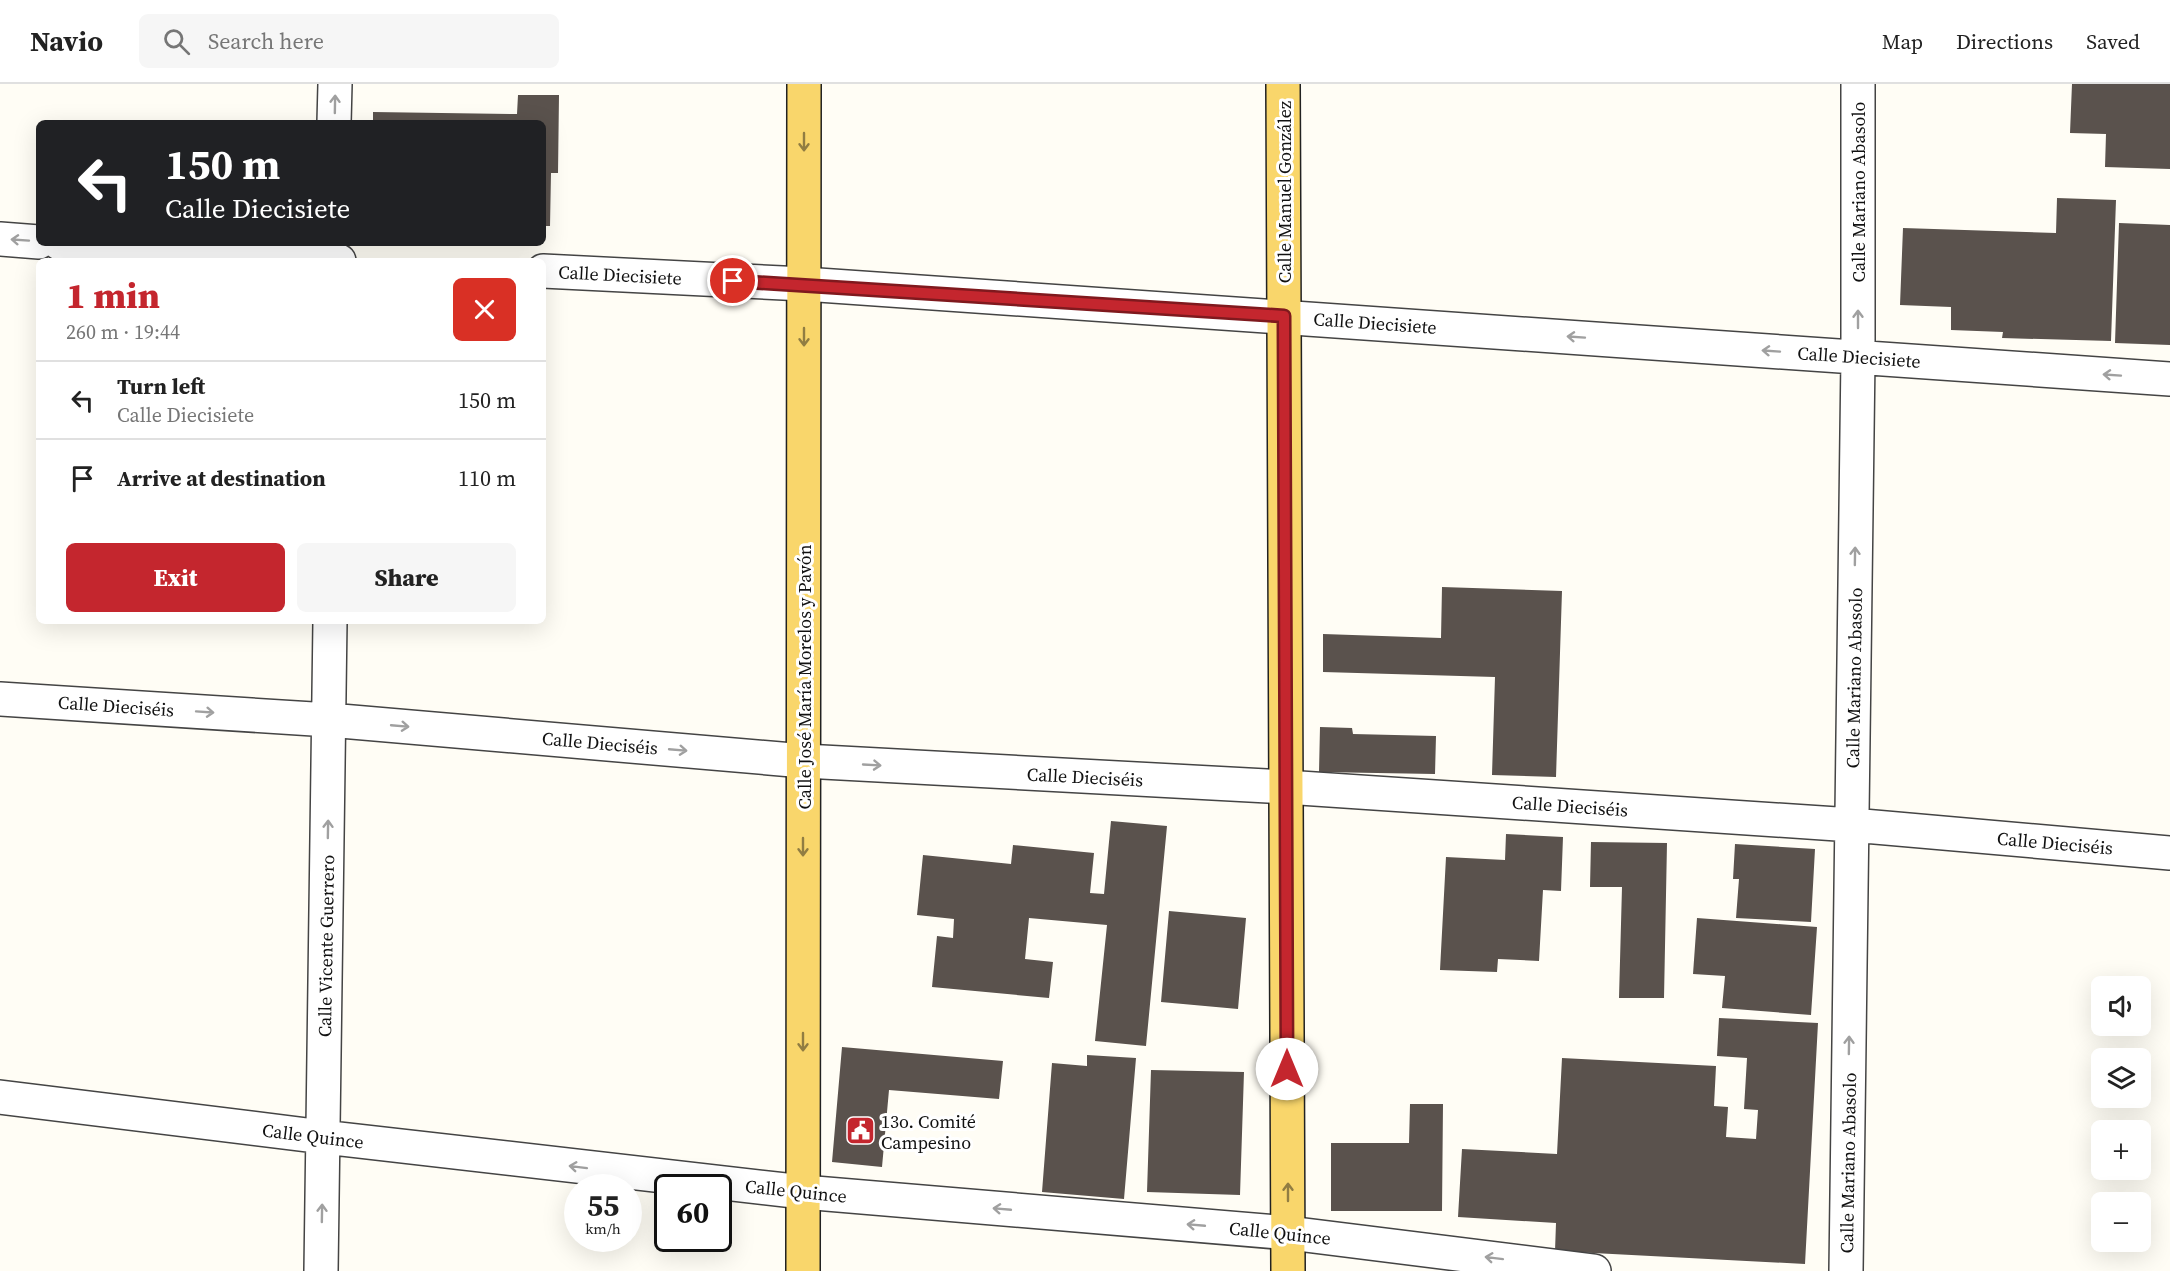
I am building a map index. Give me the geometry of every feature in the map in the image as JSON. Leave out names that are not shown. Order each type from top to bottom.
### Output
[{"type":"main road","name":"Calle José María Morelos y Pavón","points":[[803,1271],[804,84]]},
{"type":"main road","name":"Calle Manuel González","points":[[1283,84],[1288,1271]]},
{"type":"street","points":[[334,120],[335,84]]},
{"type":"street","name":"Calle Mariano Abasolo","points":[[1846,1271],[1858,357],[1858,84]]},
{"type":"street","points":[[0,239],[36,242]]},
{"type":"street","points":[[105,246],[287,258]]},
{"type":"street","name":"Calle Diecisiete","points":[[546,271],[804,284],[2170,379]]},
{"type":"street","name":"Calle Vicente Guerrero","points":[[321,1271],[330,624]]},
{"type":"street","name":"Calle Dieciséis","points":[[0,699],[329,720],[804,761],[1285,788],[1852,825],[2170,853]]},
{"type":"street","name":"Calle Quince","points":[[0,1097],[803,1192],[1289,1233],[1594,1271]]},
{"type":"building","points":[[2072,84],[2170,84],[2170,169],[2105,167],[2106,134],[2070,133]]},
{"type":"building","points":[[518,95],[559,95],[558,173],[551,173],[550,226],[546,226],[546,120],[373,120],[373,112],[517,114]]},
{"type":"building","points":[[2057,198],[2116,200],[2111,341],[2002,338],[2003,332],[1951,330],[1951,307],[1900,305],[1903,228],[2056,233]]},
{"type":"building","points":[[2119,223],[2170,225],[2170,345],[2115,343]]},
{"type":"building","points":[[1442,587],[1562,591],[1556,777],[1492,775],[1495,677],[1323,672],[1323,634],[1441,638]]},
{"type":"building","points":[[1320,727],[1352,728],[1353,734],[1436,736],[1435,774],[1319,772]]},
{"type":"building","points":[[1111,821],[1167,826],[1146,1046],[1095,1041],[1107,925],[1029,918],[1025,959],[1053,962],[1049,998],[932,987],[937,936],[953,938],[954,919],[917,915],[923,855],[1011,864],[1013,845],[1094,853],[1090,893],[1104,894]]},
{"type":"building","points":[[1506,834],[1563,837],[1561,891],[1543,890],[1539,961],[1498,959],[1497,972],[1440,970],[1446,857],[1505,860]]},
{"type":"building","points":[[1591,842],[1667,843],[1664,998],[1619,998],[1622,887],[1590,887]]},
{"type":"building","points":[[1735,844],[1815,849],[1811,922],[1736,918],[1739,879],[1733,879]]},
{"type":"building","points":[[1169,911],[1246,918],[1238,1009],[1161,1002]]},
{"type":"building","points":[[1697,918],[1817,927],[1811,1015],[1722,1008],[1725,976],[1693,974]]},
{"type":"building","points":[[1719,1018],[1818,1023],[1805,1264],[1555,1251],[1556,1223],[1458,1217],[1462,1149],[1557,1154],[1562,1058],[1716,1066],[1714,1106],[1728,1107],[1726,1137],[1756,1139],[1758,1110],[1744,1109],[1747,1058],[1717,1056]]},
{"type":"building","name":"13o. Comité Campesino","points":[[842,1047],[1003,1061],[999,1099],[889,1090],[882,1167],[832,1162]]},
{"type":"building","points":[[1087,1055],[1136,1058],[1124,1199],[1042,1192],[1052,1063],[1087,1066]]},
{"type":"building","points":[[1151,1070],[1244,1072],[1240,1195],[1147,1192]]},
{"type":"building","points":[[1410,1104],[1443,1104],[1442,1211],[1331,1211],[1331,1143],[1409,1143]]},
{"type":"place","name":"13o. Comité Campesino","points":[[860,1131]]},
{"type":"route","points":[[733,281],[1284,316],[1287,1069]]}]
